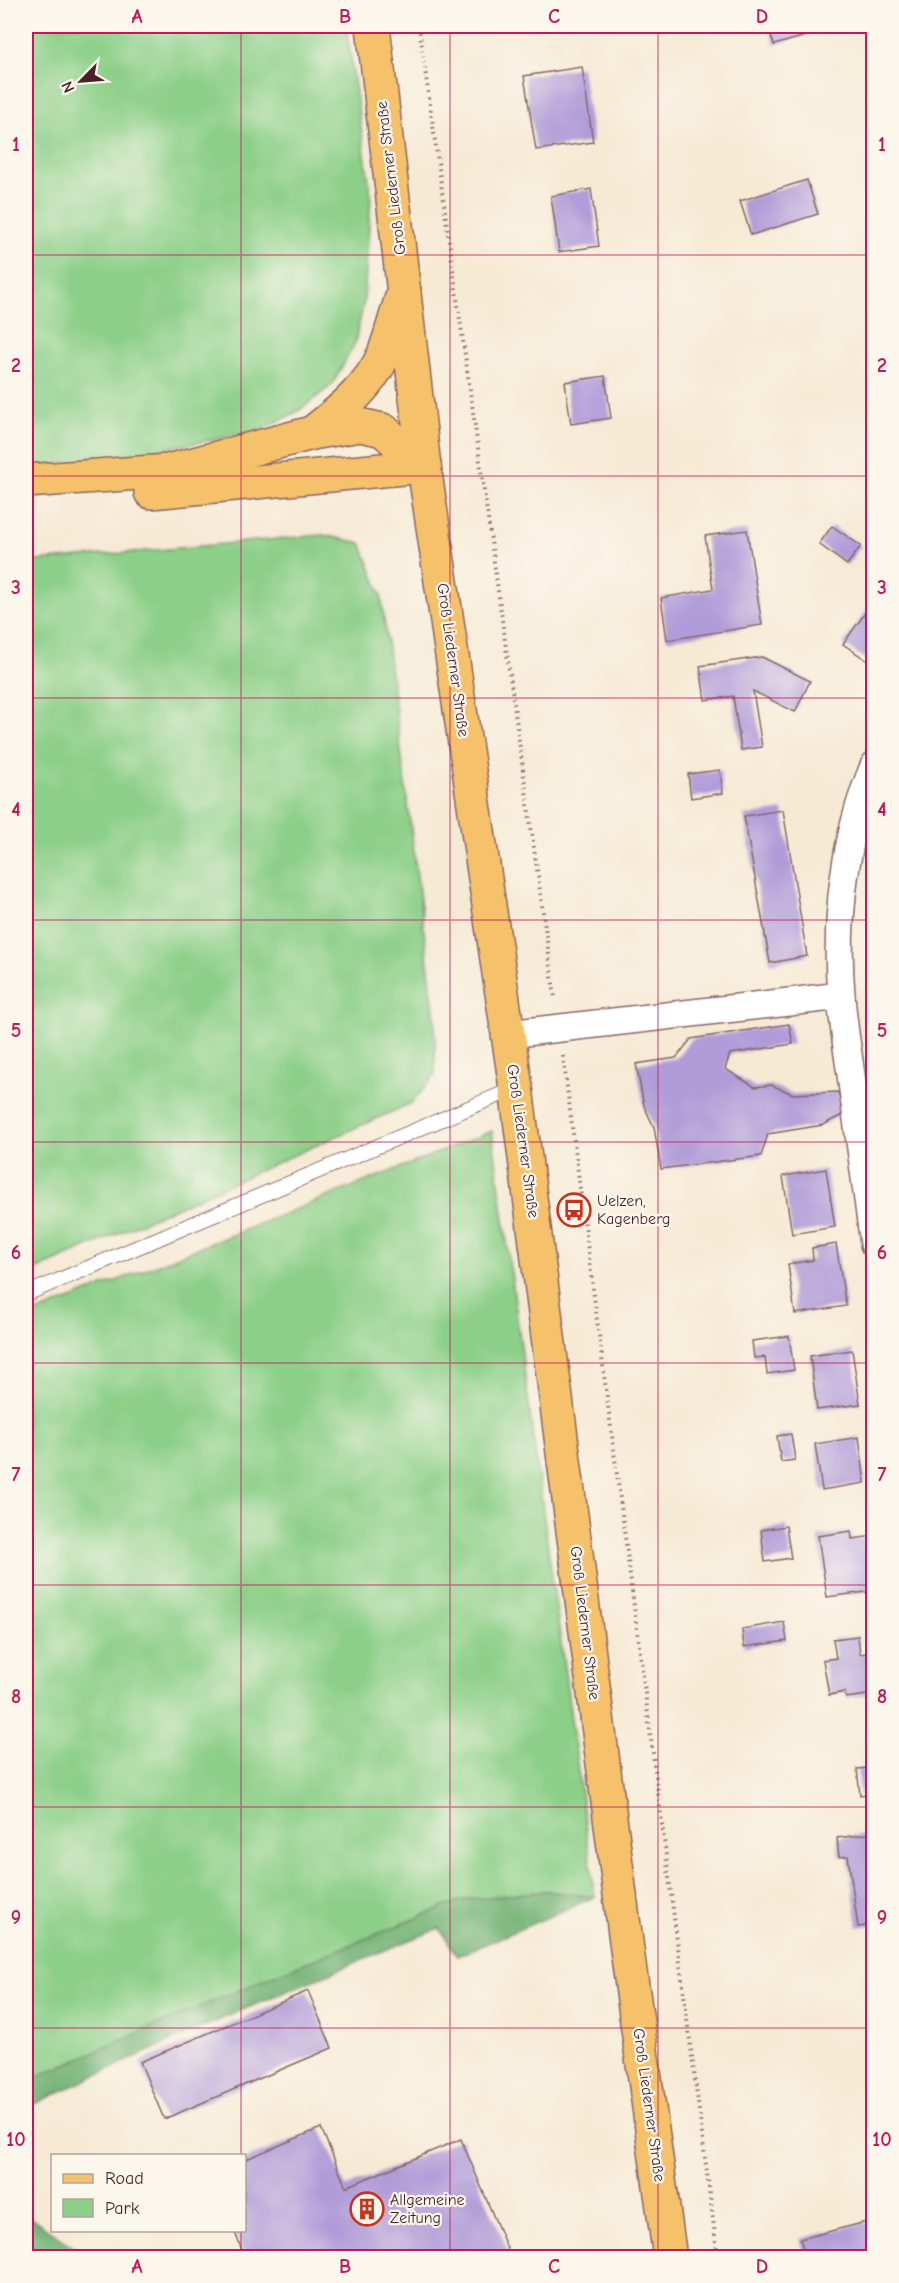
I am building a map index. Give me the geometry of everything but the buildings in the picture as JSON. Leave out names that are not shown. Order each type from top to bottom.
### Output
[{"type":"main road","name":"Groß Liederner Straße","points":[[374,26],[424,466],[516,1088],[630,1969],[670,2258]]},
{"type":"main road","points":[[312,433],[347,404],[371,376],[383,355],[404,291]]},
{"type":"main road","points":[[26,481],[168,471],[312,433],[360,425],[383,430],[424,466]]},
{"type":"main road","points":[[26,497],[78,498],[124,495],[424,466]]},
{"type":"street","points":[[873,766],[858,813],[848,858],[839,950],[841,996],[873,1244]]},
{"type":"street","points":[[508,1034],[841,996]]},
{"type":"lane","points":[[26,1294],[516,1088]]},
{"type":"path","points":[[419,26],[560,1028],[718,2258]]},
{"type":"green space","points":[[26,26],[346,26],[371,195],[364,301],[355,343],[332,385],[298,411],[257,432],[112,458],[26,467]]},
{"type":"green space","points":[[323,535],[361,543],[381,595],[435,1017],[435,1075],[412,1103],[26,1274],[26,562]]},
{"type":"green space","points":[[492,1131],[595,1897],[545,1891],[462,1900],[26,2081],[26,1317]]},
{"type":"green space","points":[[545,1891],[595,1897],[457,1956],[440,1928],[231,2015],[26,2108],[26,2081],[277,1974],[462,1900]]},
{"type":"green space","points":[[26,2214],[88,2257],[26,2257]]},
{"type":"place","name":"Uelzen, Kagenberg","points":[[574,1210]]},
{"type":"place","name":"Allgemeine Zeitung","points":[[367,2209]]}]
